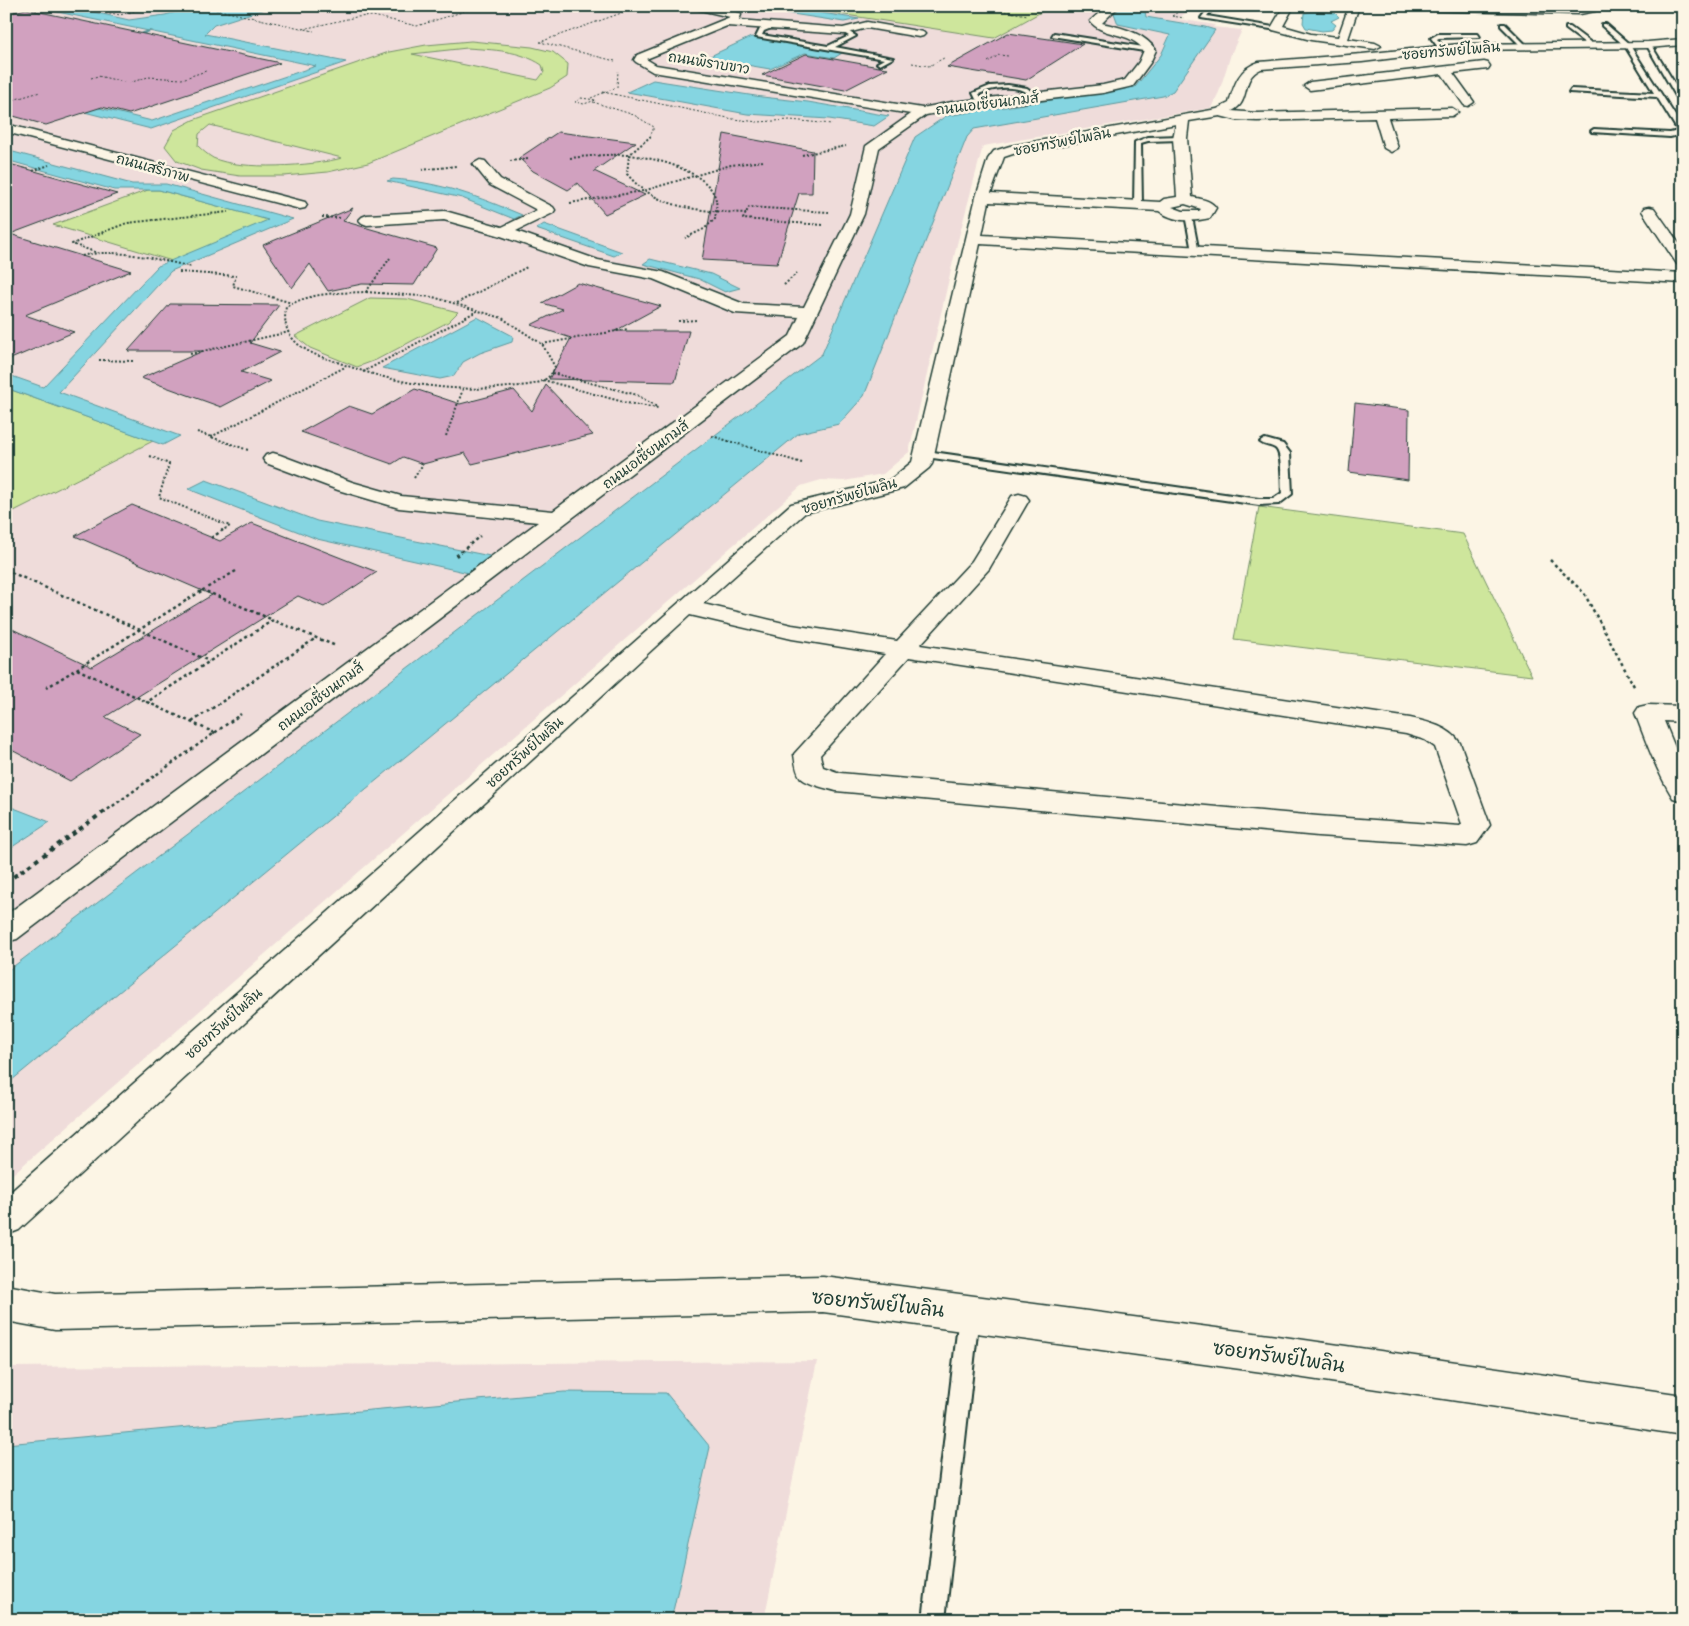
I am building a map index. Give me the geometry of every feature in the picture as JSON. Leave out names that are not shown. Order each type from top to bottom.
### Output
[{"type":"street","points":[[696,6],[736,15],[735,19],[728,23]]},
{"type":"street","points":[[1114,6],[1095,21],[1098,25],[1134,37],[1147,44],[1150,50]]},
{"type":"street","points":[[1289,6],[1277,28],[1311,37],[1416,52]]},
{"type":"street","points":[[1342,41],[1354,6]]},
{"type":"street","points":[[1411,7],[1580,12],[1589,11],[1591,9],[1588,6]]},
{"type":"street","points":[[728,23],[844,31],[867,25],[918,34]]},
{"type":"street","name":"ถนนพิราบขาว","points":[[728,23],[641,57],[640,60],[643,64],[652,68],[922,112]]},
{"type":"street","name":"ซอยทรัพย์ไพลิน","points":[[6,1219],[798,508],[897,484],[922,464],[926,454],[983,198],[995,159],[999,154],[1010,150],[1182,128],[1235,105],[1249,68],[1259,66],[1362,58],[1441,48],[1648,45],[1683,42]]},
{"type":"street","name":"ถนนเอเซี่ยนเกมส์","points":[[6,930],[797,339],[857,214],[873,146],[922,112],[987,102],[1103,89],[1129,83],[1140,66],[1147,61],[1150,50]]},
{"type":"street","points":[[1362,58],[1397,76]]},
{"type":"street","points":[[1220,112],[1236,116],[1257,117],[1364,98],[1397,76],[1484,66]]},
{"type":"street","points":[[1445,70],[1468,102]]},
{"type":"street","points":[[1310,86],[1364,98],[1452,112]]},
{"type":"street","points":[[1364,98],[1391,148]]},
{"type":"street","name":"ถนนเสรีภาพ","points":[[6,128],[300,206]]},
{"type":"street","points":[[1182,128],[1184,200]]},
{"type":"street","points":[[480,164],[495,182],[548,210],[503,232]]},
{"type":"street","points":[[983,198],[1163,207],[1171,214],[1188,217],[1205,214],[1209,208],[1200,202],[1184,200],[1169,202],[1163,207]]},
{"type":"street","points":[[1649,211],[1683,261]]},
{"type":"street","points":[[367,220],[445,216],[503,232],[595,264],[657,275],[740,309],[810,312]]},
{"type":"street","points":[[975,239],[1683,278]]},
{"type":"street","points":[[273,459],[345,486],[399,502],[559,518]]},
{"type":"street","points":[[686,607],[733,621],[803,635],[903,649],[1410,726],[1434,734],[1447,743],[1476,825],[1467,836],[1318,826],[836,782],[811,772],[808,754],[903,649],[981,564],[1019,500]]},
{"type":"street","points":[[1683,714],[1648,713],[1668,764],[1683,792]]},
{"type":"street","name":"ซอยทรัพย์ไพลิน","points":[[6,1304],[55,1312],[823,1294],[1267,1353],[1683,1415]]},
{"type":"lane","points":[[1213,6],[1203,17],[1277,28]]},
{"type":"lane","points":[[1503,25],[1523,46]]},
{"type":"lane","points":[[1594,131],[1677,137],[1682,132],[1682,129],[1627,45],[1604,25]]},
{"type":"lane","points":[[772,26],[762,30],[758,36],[890,58],[880,63]]},
{"type":"lane","points":[[1568,28],[1592,45]]},
{"type":"lane","points":[[828,48],[853,36],[844,31]]},
{"type":"lane","points":[[1054,35],[1150,50]]},
{"type":"lane","points":[[1648,45],[1683,102]]},
{"type":"lane","points":[[1571,91],[1658,95]]},
{"type":"lane","points":[[1138,205],[1138,142],[1182,128]]},
{"type":"lane","points":[[1188,217],[1196,252]]},
{"type":"lane","points":[[926,454],[1259,502],[1275,502],[1287,494],[1284,453],[1279,446],[1266,442]]},
{"type":"lane","points":[[934,1620],[969,1314]]},
{"type":"path","points":[[35,11],[52,6]]},
{"type":"path","points":[[78,6],[120,15],[153,6]]},
{"type":"path","points":[[200,6],[314,31]]},
{"type":"path","points":[[303,29],[325,26],[356,17],[373,16],[417,26],[482,6]]},
{"type":"path","points":[[640,6],[540,42],[614,60],[619,67],[616,74],[617,87],[592,98],[581,98],[575,102],[581,104],[593,102],[609,106],[634,115],[654,127],[652,135],[629,156],[627,174],[643,191],[673,206],[716,212],[746,213]]},
{"type":"path","points":[[973,6],[1028,15]]},
{"type":"path","points":[[1172,16],[1186,6]]},
{"type":"path","points":[[988,62],[999,55],[1008,56]]},
{"type":"path","points":[[887,59],[929,66],[944,58]]},
{"type":"path","points":[[91,78],[98,76],[129,83],[148,77],[182,79],[206,71]]},
{"type":"path","points":[[6,102],[40,92]]},
{"type":"path","points":[[604,92],[734,119],[758,122],[790,120],[836,124]]},
{"type":"path","points":[[592,98],[596,100],[593,102]]},
{"type":"path","points":[[802,155],[844,146],[873,146]]},
{"type":"path","points":[[570,158],[629,156],[662,162],[684,170],[707,183],[716,197],[715,218],[704,229],[685,238]]},
{"type":"path","points":[[543,207],[643,191],[731,165],[764,160]]},
{"type":"path","points":[[822,233],[825,225],[832,212],[749,207],[744,219],[825,225],[851,227]]},
{"type":"path","points":[[192,267],[150,258],[95,252],[72,244],[127,223],[234,211]]},
{"type":"path","points":[[457,303],[559,251]]},
{"type":"path","points":[[82,256],[95,252]]},
{"type":"path","points":[[366,292],[390,258]]},
{"type":"path","points":[[179,272],[236,276],[234,286],[292,303]]},
{"type":"path","points":[[767,310],[778,290],[798,272]]},
{"type":"path","points":[[366,292],[433,297],[502,318],[542,344],[555,367],[550,377],[533,384],[503,388],[463,389],[400,382],[364,372],[310,352],[294,340],[283,320],[286,307],[297,299],[317,295],[366,292]]},
{"type":"path","points":[[364,372],[479,310]]},
{"type":"path","points":[[542,344],[628,328]]},
{"type":"path","points":[[190,354],[289,332]]},
{"type":"path","points":[[99,360],[133,361]]},
{"type":"path","points":[[211,437],[346,366]]},
{"type":"path","points":[[542,380],[627,403],[660,409],[637,395],[552,373]]},
{"type":"path","points":[[446,436],[463,389]]},
{"type":"path","points":[[196,432],[273,459]]},
{"type":"path","points":[[709,435],[802,463]]},
{"type":"path","points":[[150,456],[169,464],[159,497],[230,526],[211,538]]},
{"type":"path","points":[[1550,560],[1584,593],[1648,713]]},
{"type":"path","points":[[6,570],[209,661]]},
{"type":"path","points":[[46,688],[236,571]]},
{"type":"path","points":[[204,590],[369,660]]},
{"type":"path","points":[[147,702],[273,620]]},
{"type":"path","points":[[192,723],[316,638]]},
{"type":"path","points":[[77,669],[250,749]]},
{"type":"shaded area","points":[[6,6],[1194,6],[1178,19],[1215,25],[1213,27],[1242,30],[1231,54],[1219,92],[1211,108],[983,146],[957,244],[909,452],[883,474],[844,481],[821,480],[801,486],[6,1180]]},
{"type":"shaded area","points":[[817,1361],[764,1620],[6,1620],[6,1367]]},
{"type":"green space","points":[[788,6],[1052,6],[994,38]]},
{"type":"green space","points":[[471,41],[532,47],[553,52],[568,64],[567,77],[550,88],[368,163],[328,172],[284,176],[240,176],[201,170],[177,161],[165,146],[174,130],[193,120],[389,52],[426,45]],"holes":[[[467,48],[487,49],[524,56],[542,65],[544,72],[538,80],[412,54]],[[210,125],[342,158],[314,163],[277,166],[241,165],[225,162],[213,158],[198,146],[199,134]]]},
{"type":"green space","points":[[148,190],[159,190],[269,220],[172,261],[53,225]]},
{"type":"green space","points":[[370,298],[407,299],[458,312],[448,322],[376,360],[357,367],[310,348],[295,336]]},
{"type":"green space","points":[[6,388],[153,441],[6,515]]},
{"type":"green space","points":[[1259,507],[1463,534],[1532,676],[1234,639]]},
{"type":"water","points":[[29,6],[67,6],[129,20],[165,15],[199,6],[274,6],[214,25],[205,34],[346,62],[151,129],[6,92],[6,85],[152,121],[316,66]]},
{"type":"water","points":[[740,6],[778,6],[859,19],[844,22]]},
{"type":"water","points":[[1123,6],[1151,6],[1145,11],[1146,17],[1215,30],[1173,91],[1163,96],[974,129],[967,137],[864,396],[839,424],[799,433],[6,1085],[6,972],[822,354],[915,137],[946,116],[1135,87],[1161,55],[1170,35],[1118,24],[1114,13]]},
{"type":"water","points":[[1312,11],[1335,13],[1339,17],[1331,21],[1336,25],[1332,30],[1322,31],[1306,28],[1303,23],[1304,13]]},
{"type":"water","points":[[751,37],[842,53],[834,58],[805,53],[770,69],[706,58]]},
{"type":"water","points":[[653,80],[762,97],[808,102],[889,116],[874,126],[829,119],[747,114],[627,92]]},
{"type":"water","points":[[6,150],[132,184],[166,184],[293,219],[171,271],[59,392],[180,436],[163,445],[6,388],[6,374],[43,387],[158,266],[268,220],[159,190],[114,190],[6,160]]},
{"type":"water","points":[[393,179],[427,183],[459,191],[522,215],[514,219],[462,198],[387,181]]},
{"type":"water","points":[[544,224],[622,252],[614,256],[536,229]]},
{"type":"water","points":[[650,259],[711,274],[740,288],[725,292],[699,279],[643,264]]},
{"type":"water","points":[[477,317],[513,336],[512,342],[480,353],[463,362],[454,376],[440,379],[382,368]]},
{"type":"water","points":[[206,480],[317,521],[495,557],[473,574],[317,539],[188,489]]},
{"type":"water","points":[[6,805],[50,822],[6,851]]},
{"type":"water","points":[[564,1392],[666,1393],[710,1447],[671,1620],[6,1620],[6,1444]]},
{"type":"building","points":[[26,9],[280,63],[129,114],[102,107],[46,125],[6,114],[6,14]]},
{"type":"building","points":[[1008,33],[1083,44],[1026,80],[947,67]]},
{"type":"building","points":[[806,54],[888,68],[845,90],[762,75]]},
{"type":"building","points":[[558,132],[636,142],[594,171],[645,195],[605,214],[578,183],[568,190],[533,171],[519,158]]},
{"type":"building","points":[[724,134],[813,151],[812,193],[799,193],[777,264],[702,260]]},
{"type":"building","points":[[6,163],[117,194],[10,234],[131,271],[25,315],[74,332],[6,361]]},
{"type":"building","points":[[353,208],[343,221],[437,248],[414,285],[362,284],[328,291],[310,264],[292,288],[263,245]]},
{"type":"building","points":[[578,283],[661,306],[615,331],[689,331],[675,382],[549,379],[571,338],[531,325],[563,309],[542,303]]},
{"type":"building","points":[[170,304],[279,305],[250,343],[280,352],[241,372],[271,381],[221,407],[141,378],[203,351],[128,351]]},
{"type":"building","points":[[546,385],[593,435],[472,464],[465,453],[423,464],[403,457],[392,464],[301,432],[349,406],[372,414],[415,389],[460,404],[514,390],[532,411]]},
{"type":"building","points":[[1355,403],[1409,410],[1408,480],[1349,472]]},
{"type":"building","points":[[132,505],[220,541],[252,523],[377,572],[324,607],[298,596],[105,717],[140,734],[70,781],[6,747],[6,626],[92,667],[212,595],[75,536]]},
{"type":"waterway","points":[[128,38],[151,31]]}]
